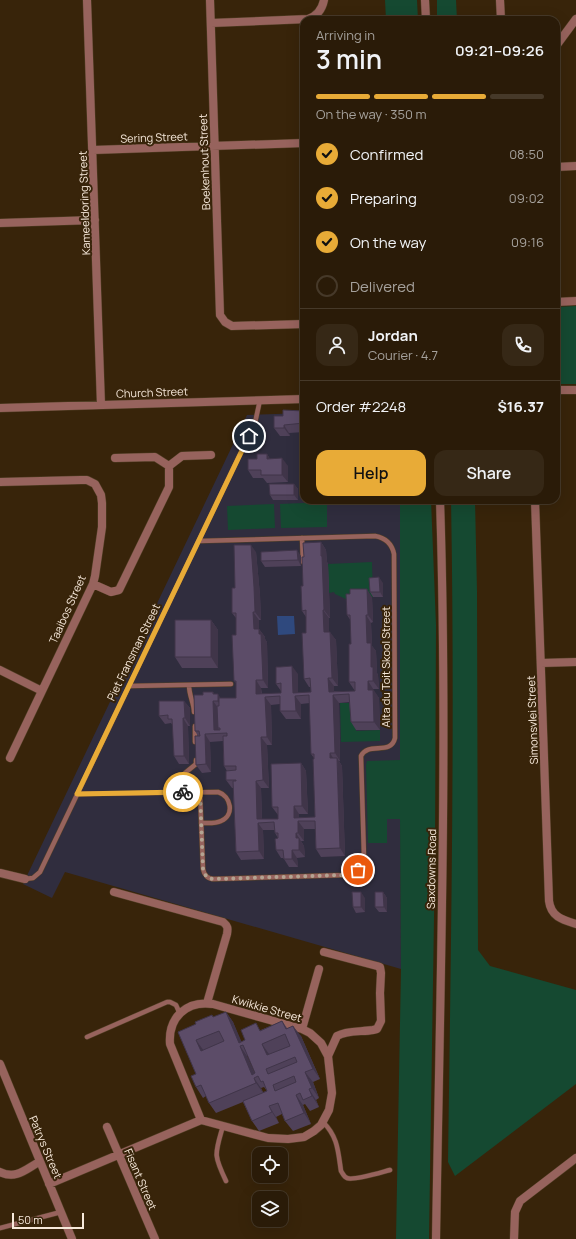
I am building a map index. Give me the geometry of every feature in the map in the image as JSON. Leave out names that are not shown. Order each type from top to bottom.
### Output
[{"type":"street","name":"Kameeldoring Street","points":[[87,0],[101,405]]},
{"type":"street","name":"Boekenhout Street","points":[[210,0],[220,315],[225,322],[236,326],[300,324]]},
{"type":"street","points":[[314,16],[319,12],[324,0]]},
{"type":"street","points":[[425,0],[426,16]]},
{"type":"street","points":[[500,0],[501,16]]},
{"type":"street","points":[[211,23],[300,19]]},
{"type":"street","points":[[560,41],[576,19]]},
{"type":"street","name":"Sering Street","points":[[93,150],[300,143]]},
{"type":"street","points":[[560,167],[576,166]]},
{"type":"street","points":[[0,223],[95,220]]},
{"type":"street","points":[[560,302],[576,301]]},
{"type":"street","points":[[560,390],[576,390]]},
{"type":"street","name":"Church Street","points":[[0,408],[300,399]]},
{"type":"street","points":[[169,466],[182,456],[211,455]]},
{"type":"street","points":[[115,458],[155,457],[169,466]]},
{"type":"street","points":[[93,584],[111,592],[116,592],[121,588],[169,487],[169,466]]},
{"type":"street","name":"Taaibos Street","points":[[0,482],[87,480],[95,484],[101,495],[102,503],[102,527],[93,584],[10,758]]},
{"type":"street","name":"Saxdowns Road","points":[[436,1239],[443,806],[442,561],[440,504]]},
{"type":"street","name":"Simonsvlei Street","points":[[535,504],[549,901],[551,909],[556,916],[576,924]]},
{"type":"street","points":[[541,663],[576,662]]},
{"type":"street","points":[[0,670],[42,691]]},
{"type":"street","name":"Piet Fransman Street","points":[[0,873],[25,879]]},
{"type":"street","points":[[114,892],[226,924],[228,929],[227,934],[207,1003]]},
{"type":"street","points":[[324,952],[377,966],[381,970],[381,1021],[377,1029],[340,1034],[337,1036],[328,1056]]},
{"type":"street","points":[[302,1029],[319,969]]},
{"type":"street","name":"Kwikkie Street","points":[[180,1014],[185,1009],[195,1004],[207,1003],[302,1029],[316,1038],[328,1056],[332,1093],[329,1110],[321,1125],[310,1134],[296,1139],[268,1138],[201,1120]]},
{"type":"street","points":[[50,1184],[201,1120],[170,1044],[173,1023],[180,1014]]},
{"type":"street","name":"Patrys Street","points":[[0,1064],[39,1162],[50,1184],[72,1239]]},
{"type":"street","name":"Fisant Street","points":[[107,1126],[155,1239]]},
{"type":"street","points":[[514,1239],[514,1216],[518,1204],[576,1158]]},
{"type":"street","points":[[0,1172],[8,1175],[16,1175],[39,1162]]},
{"type":"lane","name":"Piet Fransman Street","points":[[25,879],[34,878],[40,872],[255,423],[260,400]]},
{"type":"lane","name":"Alta du Toit Skool Street","points":[[199,541],[375,536],[383,538],[387,541],[393,549],[394,554],[395,738],[390,746],[385,748],[368,749],[361,756],[364,857],[363,862],[354,873],[346,875],[211,879],[203,872],[200,792]]},
{"type":"lane","points":[[302,538],[304,570]]},
{"type":"lane","points":[[129,686],[231,684]]},
{"type":"lane","points":[[189,685],[189,694],[194,708],[194,716]]},
{"type":"lane","points":[[195,724],[196,748]]},
{"type":"lane","points":[[186,792],[185,773],[196,764],[196,756]]},
{"type":"lane","points":[[77,794],[218,792],[222,793],[228,798],[230,806],[228,815],[222,821],[201,823]]},
{"type":"lane","points":[[87,1037],[167,1002],[176,1005],[180,1014]]},
{"type":"lane","points":[[323,1122],[335,1138],[341,1171],[344,1176],[350,1179],[360,1178],[390,1170]]},
{"type":"lane","points":[[223,1126],[216,1150],[216,1156],[217,1163],[226,1181]]},
{"type":"lane","points":[[0,1228],[61,1212]]},
{"type":"shaded area","points":[[300,413],[300,504],[400,504],[401,969],[65,872],[52,898],[23,884],[247,415]]},
{"type":"green space","points":[[385,0],[417,0],[418,16],[386,16]]},
{"type":"green space","points":[[437,0],[456,0],[457,16],[437,16]]},
{"type":"green space","points":[[576,306],[576,384],[560,384],[560,307]]},
{"type":"green space","points":[[274,504],[275,528],[228,530],[227,506]]},
{"type":"green space","points":[[280,504],[327,504],[327,527],[281,528]]},
{"type":"green space","points":[[400,504],[431,504],[436,625],[435,853],[429,1239],[396,1239],[401,969],[400,819],[387,819],[387,843],[368,843],[367,761],[400,760]]},
{"type":"green space","points":[[451,504],[475,504],[477,591],[478,950],[490,966],[576,990],[576,1084],[455,1176],[448,1162],[453,749]]},
{"type":"green space","points":[[372,562],[373,597],[355,597],[352,602],[335,594],[334,592],[329,593],[328,564]]},
{"type":"green space","points":[[340,703],[355,703],[356,731],[380,730],[380,741],[341,742]]},
{"type":"water","points":[[277,616],[294,616],[295,634],[278,635]]},
{"type":"building","points":[[283,410],[300,411],[300,423],[284,425],[284,428],[274,428],[274,416],[283,416]]},
{"type":"building","points":[[257,454],[267,454],[267,459],[282,458],[282,475],[261,475],[261,470],[248,470],[248,459],[257,459]]},
{"type":"building","points":[[269,484],[294,484],[294,495],[270,495]]},
{"type":"building","points":[[321,542],[324,632],[330,632],[332,678],[328,678],[329,692],[355,691],[355,682],[349,682],[349,644],[351,644],[350,615],[347,615],[346,594],[350,594],[350,589],[367,589],[367,643],[371,643],[371,667],[373,667],[373,681],[368,681],[368,690],[373,690],[374,722],[351,722],[349,694],[333,695],[335,753],[330,753],[330,758],[337,758],[340,848],[316,849],[315,821],[298,821],[298,833],[296,833],[296,838],[299,838],[299,850],[292,850],[292,859],[284,859],[283,850],[276,850],[275,839],[278,838],[278,833],[275,833],[274,822],[258,823],[259,851],[236,852],[233,781],[236,780],[226,780],[226,771],[236,770],[236,766],[224,766],[223,736],[227,736],[227,733],[205,734],[206,764],[196,765],[195,736],[200,736],[199,731],[195,731],[194,695],[203,695],[203,692],[213,692],[213,694],[218,694],[218,701],[213,701],[214,730],[220,730],[220,728],[218,728],[217,706],[219,706],[219,698],[236,698],[232,635],[236,635],[236,613],[232,613],[232,588],[235,588],[234,545],[251,545],[255,612],[253,612],[254,629],[259,629],[259,634],[261,634],[263,680],[256,680],[256,694],[281,693],[281,683],[276,684],[276,667],[292,666],[293,693],[311,692],[310,678],[304,679],[302,633],[306,633],[306,610],[302,611],[301,586],[303,586],[303,543]],"holes":[[[309,695],[311,754],[314,754],[315,817],[294,818],[294,806],[302,806],[301,763],[271,764],[272,807],[278,807],[278,819],[257,819],[256,781],[263,780],[261,737],[267,737],[265,697],[280,696],[280,711],[296,711],[295,696]]]},
{"type":"building","points":[[297,550],[298,560],[261,561],[261,552]]},
{"type":"building","points":[[379,577],[380,592],[370,592],[369,578]]},
{"type":"building","points":[[175,620],[211,620],[211,657],[175,657]]},
{"type":"building","points":[[159,701],[184,701],[184,756],[174,756],[172,719],[168,719],[168,715],[159,716]]},
{"type":"building","points":[[352,892],[361,892],[361,907],[353,907]]},
{"type":"building","points":[[375,892],[383,892],[384,907],[375,907]]},
{"type":"building","points":[[226,1012],[239,1043],[245,1040],[241,1030],[256,1023],[260,1031],[282,1021],[286,1029],[293,1026],[313,1069],[305,1072],[312,1088],[309,1089],[312,1096],[303,1100],[300,1093],[296,1095],[304,1113],[285,1121],[278,1103],[269,1106],[272,1112],[252,1121],[243,1101],[267,1091],[263,1081],[261,1082],[258,1076],[254,1078],[256,1083],[209,1103],[201,1085],[196,1087],[191,1076],[196,1074],[178,1032],[196,1024],[195,1022],[212,1015],[213,1017]],"holes":[[[219,1031],[224,1041],[201,1051],[196,1040]],[[285,1034],[290,1046],[267,1055],[262,1044]],[[243,1045],[255,1073],[252,1075],[240,1046]],[[295,1057],[297,1062],[268,1074],[266,1069]],[[294,1076],[296,1082],[275,1091],[273,1085]]]},
{"type":"way so far","points":[[183,792],[200,792],[203,872],[208,878],[346,875],[354,873],[358,870]]},
{"type":"route","points":[[183,792],[77,794],[249,436]]}]
